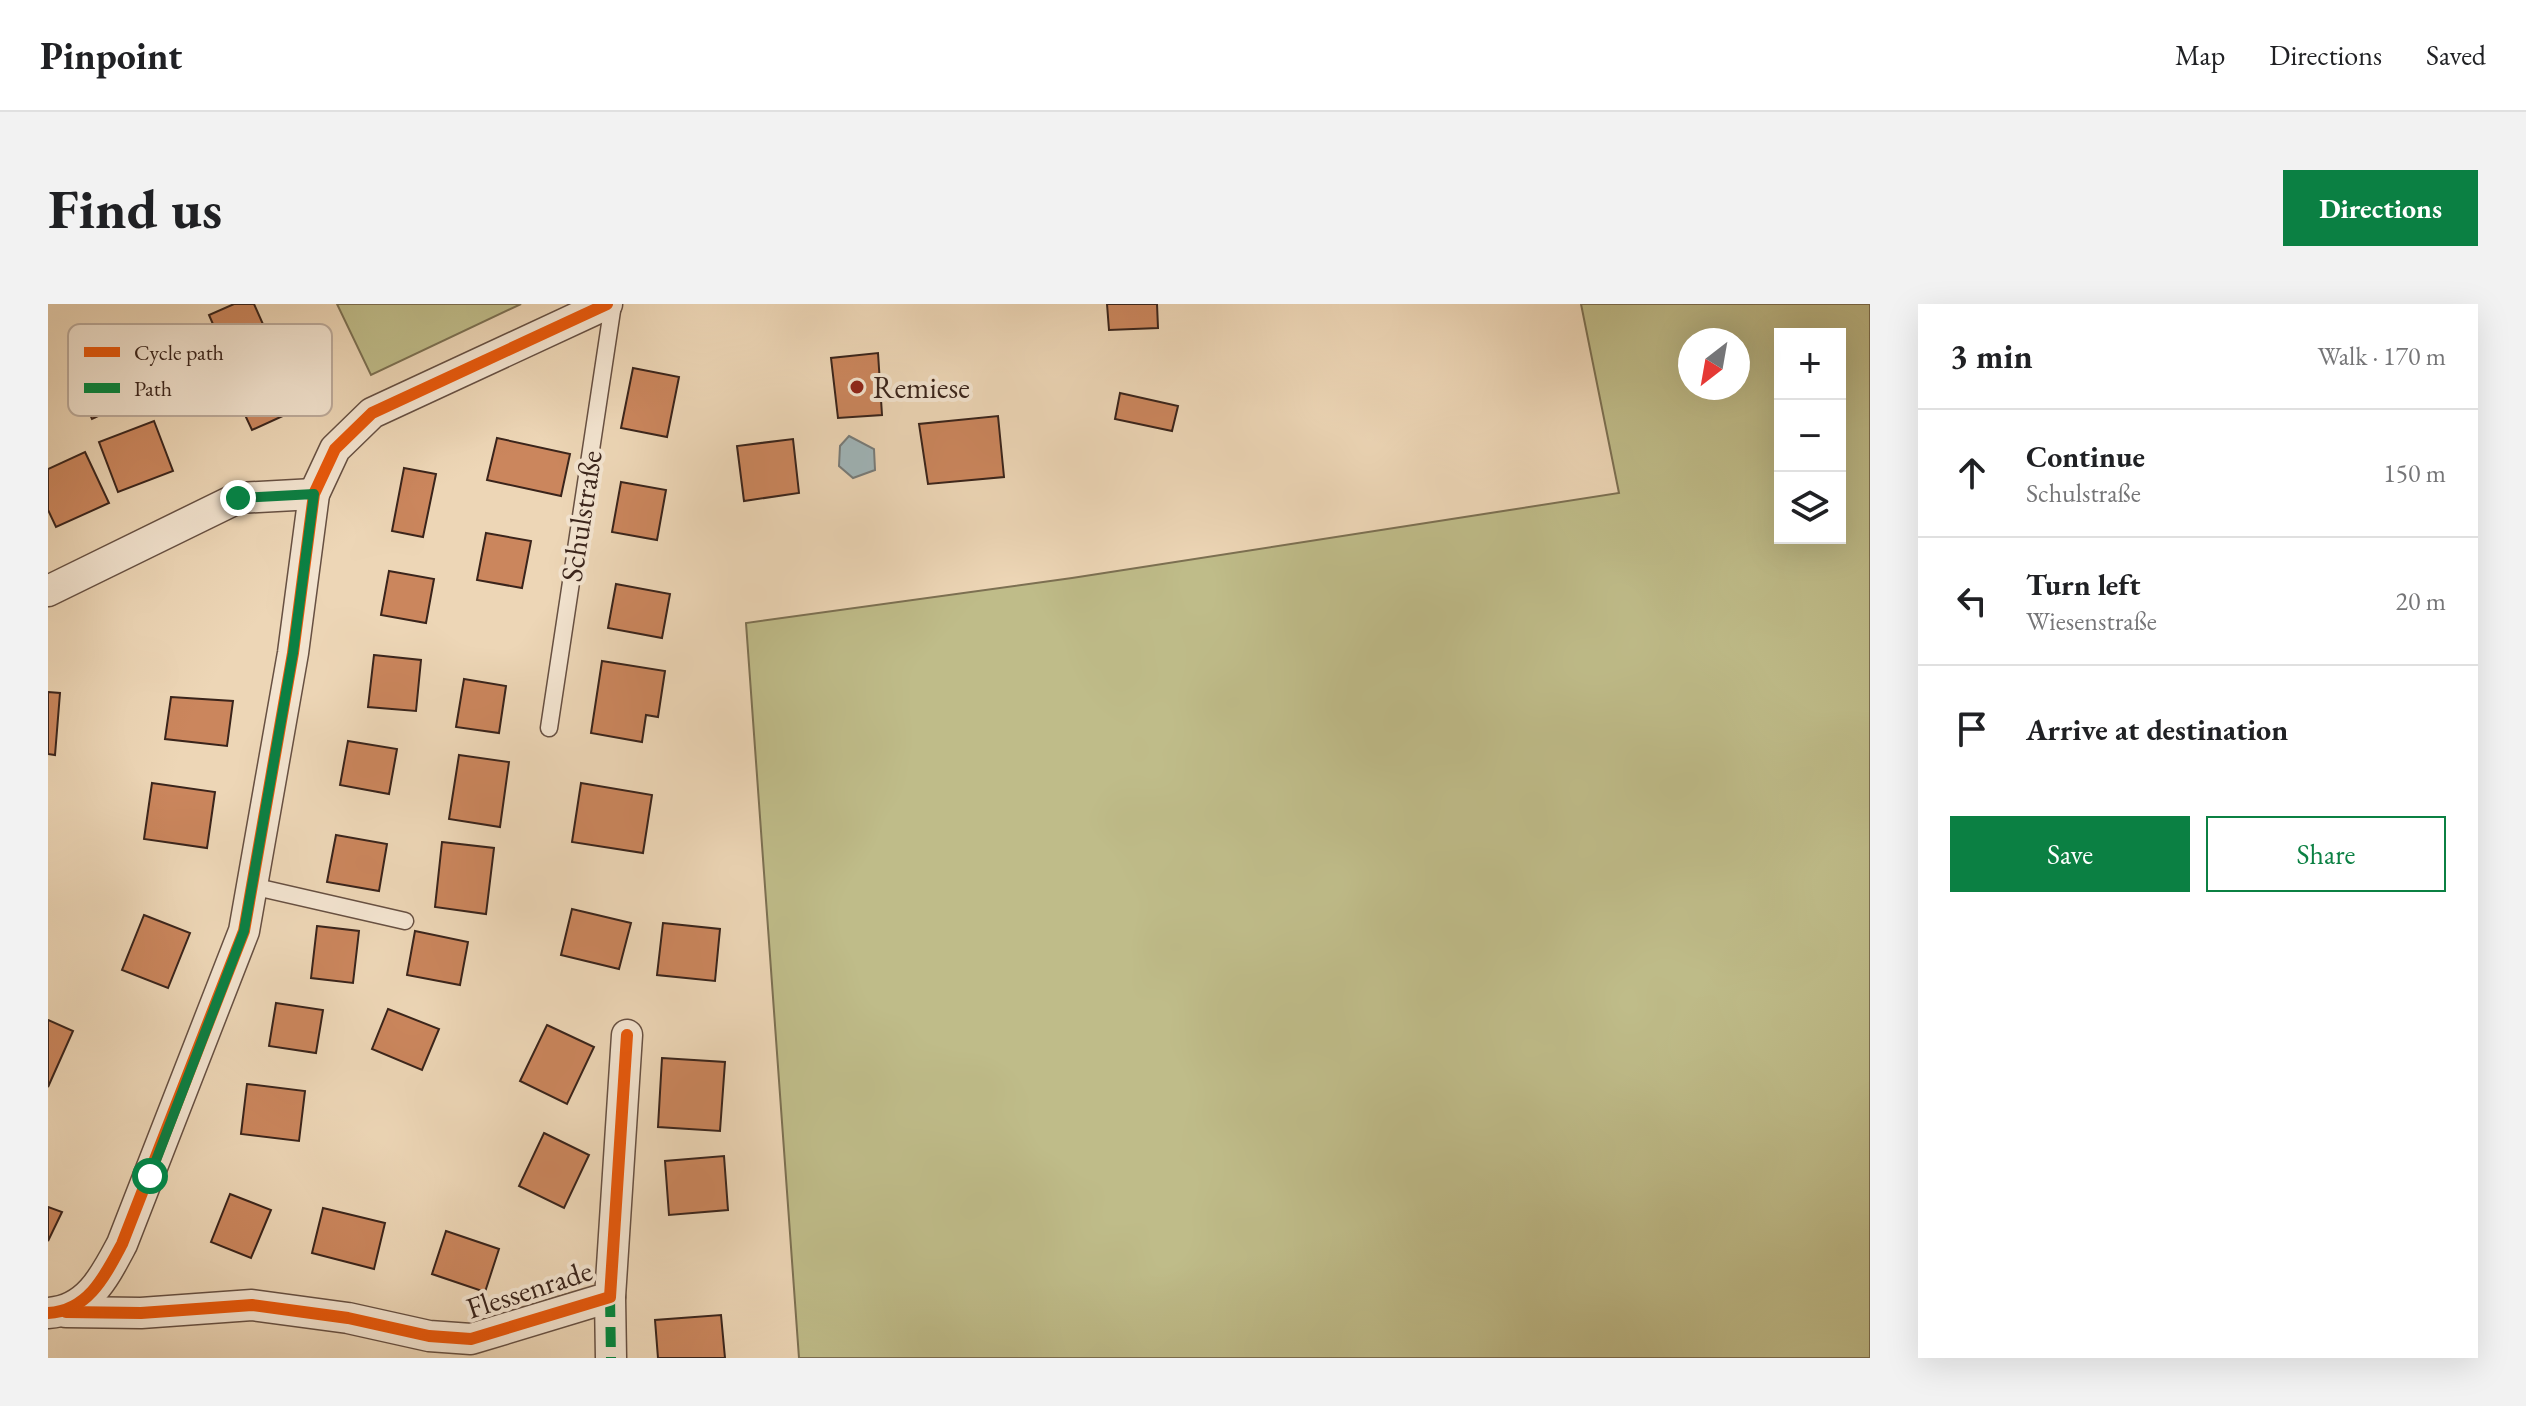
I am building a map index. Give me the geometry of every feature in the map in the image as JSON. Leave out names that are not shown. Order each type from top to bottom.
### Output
[{"type":"street","points":[[57,1312],[99,1286],[122,1244],[244,931],[293,653],[314,494],[335,449],[372,413],[607,304]]},
{"type":"street","points":[[48,591],[238,498],[314,494]]},
{"type":"street","name":"Flessenrade","points":[[611,1358],[610,1297],[627,1035]]},
{"type":"street","name":"Flessenrade","points":[[57,1312],[141,1313],[252,1305],[348,1318],[429,1336],[471,1339],[610,1297]]},
{"type":"lane","name":"Schulstraße","points":[[549,728],[613,304]]},
{"type":"lane","points":[[252,886],[405,921]]},
{"type":"shaded area","points":[[337,304],[521,304],[371,375]]},
{"type":"shaded area","points":[[1581,304],[1870,304],[1870,1358],[799,1358],[746,623],[1072,578],[1619,493]]},
{"type":"water","points":[[849,436],[874,449],[875,470],[853,478],[839,466],[840,446]]},
{"type":"building","points":[[234,304],[254,304],[263,324],[213,324],[209,315]]},
{"type":"building","points":[[1107,304],[1157,304],[1158,328],[1109,330]]},
{"type":"building","name":"Remiese","points":[[878,353],[882,415],[838,418],[831,358]]},
{"type":"building","points":[[633,368],[679,377],[667,437],[621,428]]},
{"type":"building","points":[[1120,393],[1178,406],[1172,431],[1115,419]]},
{"type":"building","points":[[245,416],[283,416],[252,430]]},
{"type":"building","points":[[998,416],[1004,477],[928,484],[919,424]]},
{"type":"building","points":[[154,421],[173,471],[118,492],[99,442]]},
{"type":"building","points":[[497,438],[570,454],[561,496],[487,480]]},
{"type":"building","points":[[793,439],[799,493],[744,501],[737,446]]},
{"type":"building","points":[[85,452],[109,503],[56,527],[48,510],[48,469]]},
{"type":"building","points":[[404,468],[436,474],[423,537],[392,531]]},
{"type":"building","points":[[621,482],[666,490],[657,540],[612,532]]},
{"type":"building","points":[[486,533],[531,541],[522,588],[477,580]]},
{"type":"building","points":[[389,571],[434,579],[426,623],[381,615]]},
{"type":"building","points":[[616,584],[670,594],[662,638],[608,628]]},
{"type":"building","points":[[374,655],[421,660],[416,711],[368,707]]},
{"type":"building","points":[[602,661],[665,671],[658,717],[646,715],[642,742],[591,733]]},
{"type":"building","points":[[464,679],[506,686],[499,733],[456,727]]},
{"type":"building","points":[[48,692],[60,693],[55,755],[48,754]]},
{"type":"building","points":[[171,697],[233,701],[227,746],[165,739]]},
{"type":"building","points":[[348,741],[397,749],[389,794],[340,785]]},
{"type":"building","points":[[459,755],[509,762],[500,827],[449,819]]},
{"type":"building","points":[[152,783],[215,792],[207,848],[144,839]]},
{"type":"building","points":[[581,783],[652,795],[643,853],[572,842]]},
{"type":"building","points":[[336,835],[387,844],[379,891],[327,882]]},
{"type":"building","points":[[442,842],[494,848],[486,914],[435,907]]},
{"type":"building","points":[[572,909],[631,923],[619,969],[561,955]]},
{"type":"building","points":[[144,915],[190,933],[168,988],[122,970]]},
{"type":"building","points":[[663,923],[720,929],[715,981],[657,975]]},
{"type":"building","points":[[317,926],[359,931],[353,983],[311,978]]},
{"type":"building","points":[[415,931],[468,942],[460,985],[407,975]]},
{"type":"building","points":[[276,1003],[323,1010],[316,1053],[269,1046]]},
{"type":"building","points":[[388,1009],[439,1029],[422,1070],[372,1049]]},
{"type":"building","points":[[48,1020],[73,1031],[48,1087]]},
{"type":"building","points":[[547,1025],[594,1047],[567,1104],[520,1081]]},
{"type":"building","points":[[662,1058],[725,1062],[720,1131],[658,1127]]},
{"type":"building","points":[[247,1084],[305,1091],[299,1141],[241,1134]]},
{"type":"building","points":[[544,1133],[589,1155],[564,1208],[519,1186]]},
{"type":"building","points":[[724,1156],[728,1210],[669,1215],[665,1161]]},
{"type":"building","points":[[230,1194],[271,1210],[251,1258],[211,1242]]},
{"type":"building","points":[[48,1207],[62,1212],[48,1241]]},
{"type":"building","points":[[323,1208],[385,1223],[374,1269],[312,1253]]},
{"type":"building","points":[[446,1231],[499,1249],[485,1292],[432,1274]]},
{"type":"building","points":[[721,1315],[725,1358],[658,1358],[655,1320]]},
{"type":"marked path","points":[[610,1297],[611,1358]]},
{"type":"cycle path","points":[[48,1313],[62,1311],[85,1299],[102,1279],[122,1244],[244,931],[293,653],[314,494],[335,449],[372,413],[607,304]]},
{"type":"cycle path","points":[[66,1312],[141,1313],[252,1305],[348,1318],[429,1336],[471,1339],[610,1297],[627,1035]]},
{"type":"place","name":"Remiese","points":[[857,387]]},
{"type":"route","points":[[150,1176],[244,931],[293,653],[314,494],[238,498]]}]
